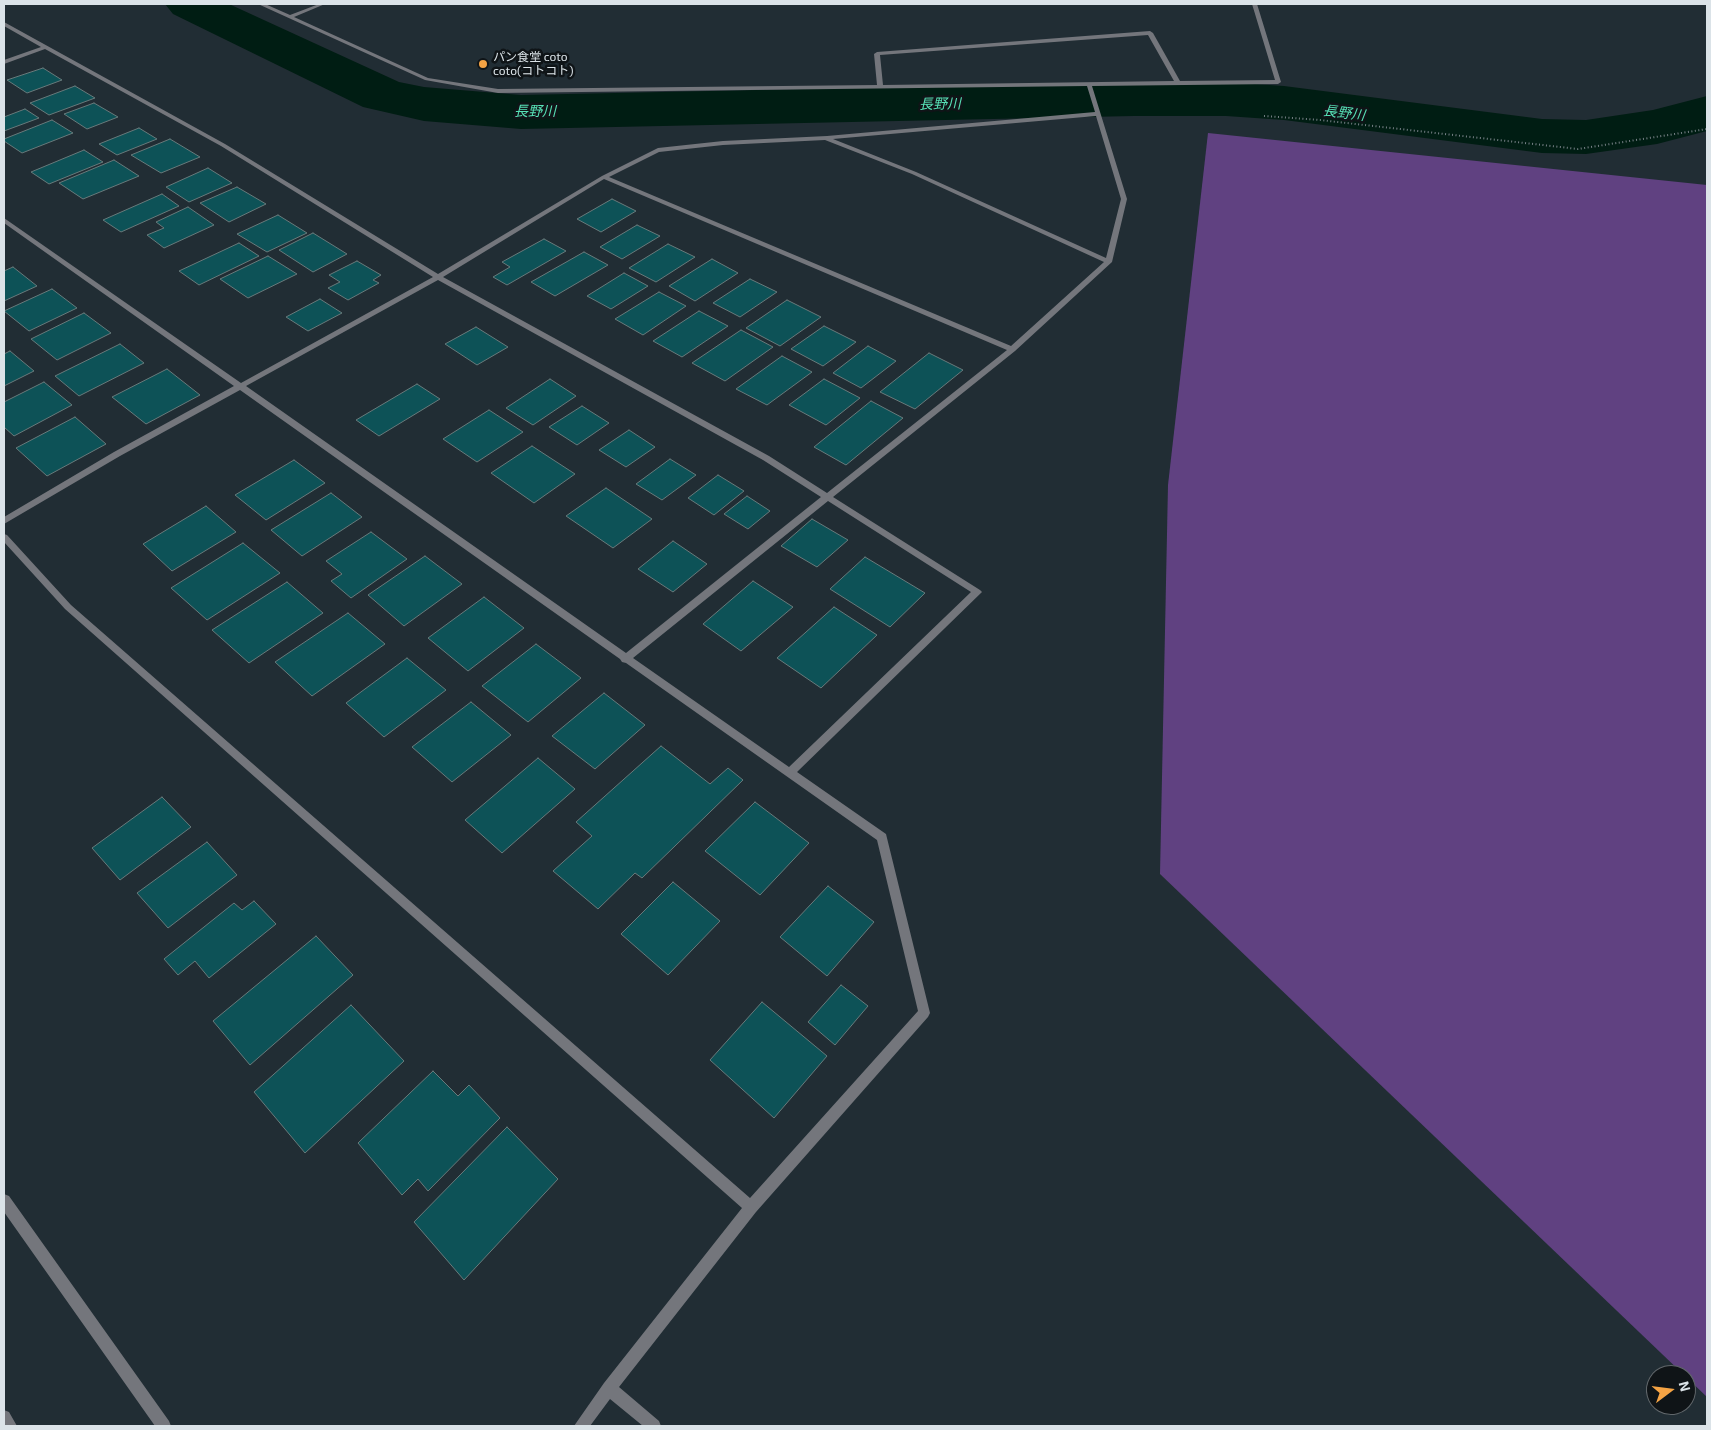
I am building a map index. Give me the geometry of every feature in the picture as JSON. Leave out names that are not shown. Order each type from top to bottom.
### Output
[{"type":"street","points":[[261,4],[427,80],[498,91],[1278,82],[1255,4]]},
{"type":"street","points":[[289,16],[324,4]]},
{"type":"street","points":[[4,24],[223,145],[320,207],[438,277],[766,458],[977,592],[790,774]]},
{"type":"street","points":[[880,86],[877,54],[1150,33],[1178,83]]},
{"type":"street","points":[[4,62],[46,47]]},
{"type":"street","points":[[625,659],[826,496],[1012,349],[1109,262],[1124,200],[1089,84]]},
{"type":"street","points":[[4,521],[117,454],[240,388],[438,277],[604,177],[658,150],[723,143],[826,138],[1098,114]]},
{"type":"street","points":[[826,138],[914,173],[1109,262]]},
{"type":"street","points":[[604,177],[1012,349]]},
{"type":"street","points":[[4,220],[625,659],[882,838],[924,1013],[751,1207],[581,1426]]},
{"type":"street","points":[[4,537],[68,607],[751,1207]]},
{"type":"street","points":[[4,1201],[164,1426]]},
{"type":"street","points":[[609,1388],[654,1426]]},
{"type":"street","points":[[4,1417],[10,1426]]},
{"type":"path","points":[[1261,115],[1578,149],[1707,130]]},
{"type":"shaded area","points":[[1208,133],[1707,185],[1707,1397],[1696,1386],[1696,1365],[1674,1365],[1160,874],[1168,485]]},
{"type":"building","points":[[43,68],[62,80],[27,93],[7,80]]},
{"type":"building","points":[[75,86],[95,98],[49,115],[30,103]]},
{"type":"building","points":[[94,103],[118,117],[87,129],[64,114]]},
{"type":"building","points":[[25,109],[39,118],[4,131],[4,117]]},
{"type":"building","points":[[52,120],[73,133],[22,153],[4,141],[4,139]]},
{"type":"building","points":[[139,128],[157,139],[117,155],[99,144]]},
{"type":"building","points":[[170,139],[200,157],[161,173],[131,155]]},
{"type":"building","points":[[84,150],[103,162],[49,184],[31,172]]},
{"type":"building","points":[[114,160],[139,176],[83,199],[59,183]]},
{"type":"building","points":[[208,168],[232,183],[189,202],[166,187]]},
{"type":"building","points":[[237,187],[266,204],[229,222],[200,203]]},
{"type":"building","points":[[162,194],[179,206],[121,232],[103,220]]},
{"type":"building","points":[[612,199],[636,211],[601,232],[577,219]]},
{"type":"building","points":[[188,207],[214,225],[164,248],[147,235],[164,228],[156,222]]},
{"type":"building","points":[[278,215],[307,233],[267,252],[237,234]]},
{"type":"building","points":[[637,225],[660,236],[622,259],[600,247]]},
{"type":"building","points":[[313,233],[347,254],[313,272],[279,250]]},
{"type":"building","points":[[544,239],[566,251],[507,285],[493,277],[510,267],[502,262]]},
{"type":"building","points":[[239,243],[259,256],[199,285],[179,271]]},
{"type":"building","points":[[668,244],[695,257],[656,282],[629,268]]},
{"type":"building","points":[[584,252],[608,265],[555,296],[531,282]]},
{"type":"building","points":[[268,256],[297,274],[248,298],[220,279]]},
{"type":"building","points":[[712,259],[738,273],[695,301],[669,286]]},
{"type":"building","points":[[357,261],[381,275],[373,280],[379,283],[348,300],[328,288],[340,282],[329,275]]},
{"type":"building","points":[[13,267],[37,286],[4,301],[4,271]]},
{"type":"building","points":[[624,273],[648,286],[611,309],[587,296]]},
{"type":"building","points":[[750,279],[777,292],[740,317],[713,303]]},
{"type":"building","points":[[52,289],[77,308],[29,331],[4,311]]},
{"type":"building","points":[[659,292],[686,306],[643,335],[615,319]]},
{"type":"building","points":[[320,299],[342,313],[308,331],[286,317]]},
{"type":"building","points":[[787,300],[821,317],[780,346],[746,328]]},
{"type":"building","points":[[699,311],[728,326],[682,357],[653,341]]},
{"type":"building","points":[[84,313],[111,333],[57,360],[31,339]]},
{"type":"building","points":[[824,326],[856,342],[823,366],[791,349]]},
{"type":"building","points":[[476,327],[508,347],[477,365],[445,344]]},
{"type":"building","points":[[741,330],[773,347],[725,381],[692,363]]},
{"type":"building","points":[[120,344],[144,363],[79,396],[55,376]]},
{"type":"building","points":[[868,346],[896,361],[861,388],[833,373]]},
{"type":"building","points":[[10,351],[34,371],[4,386],[4,354]]},
{"type":"building","points":[[929,353],[963,370],[915,409],[880,392]]},
{"type":"building","points":[[782,356],[812,372],[767,405],[736,389]]},
{"type":"building","points":[[167,369],[200,395],[146,424],[112,397]]},
{"type":"building","points":[[550,379],[576,396],[533,425],[506,408]]},
{"type":"building","points":[[824,379],[860,398],[826,425],[789,405]]},
{"type":"building","points":[[44,382],[72,405],[14,436],[4,427],[4,402]]},
{"type":"building","points":[[417,384],[440,399],[379,436],[356,420]]},
{"type":"building","points":[[871,401],[903,418],[846,465],[814,447]]},
{"type":"building","points":[[582,406],[609,423],[577,445],[549,427]]},
{"type":"building","points":[[489,410],[523,432],[477,462],[443,439]]},
{"type":"building","points":[[75,417],[106,444],[47,476],[16,448]]},
{"type":"building","points":[[629,430],[655,447],[626,467],[599,450]]},
{"type":"building","points":[[532,446],[575,474],[534,503],[491,473]]},
{"type":"building","points":[[670,459],[696,475],[662,500],[636,484]]},
{"type":"building","points":[[294,460],[325,483],[266,520],[235,495]]},
{"type":"building","points":[[718,475],[744,491],[714,515],[688,498]]},
{"type":"building","points":[[606,488],[652,519],[613,548],[566,516]]},
{"type":"building","points":[[331,493],[362,517],[302,556],[271,530]]},
{"type":"building","points":[[747,496],[770,511],[748,529],[724,514]]},
{"type":"building","points":[[206,506],[236,532],[172,571],[143,544]]},
{"type":"building","points":[[812,519],[848,540],[817,567],[781,546]]},
{"type":"building","points":[[371,532],[407,559],[351,598],[331,581],[342,574],[326,561]]},
{"type":"building","points":[[673,541],[707,564],[673,592],[638,569]]},
{"type":"building","points":[[243,543],[280,573],[207,620],[171,588]]},
{"type":"building","points":[[425,556],[462,584],[404,626],[368,595]]},
{"type":"building","points":[[865,557],[925,593],[890,627],[830,589]]},
{"type":"building","points":[[753,581],[793,607],[741,651],[703,624]]},
{"type":"building","points":[[287,582],[323,613],[249,663],[212,630]]},
{"type":"building","points":[[484,597],[524,628],[468,671],[428,638]]},
{"type":"building","points":[[834,607],[877,635],[821,688],[777,658]]},
{"type":"building","points":[[348,613],[385,644],[312,696],[275,662]]},
{"type":"building","points":[[536,644],[581,678],[528,722],[482,686]]},
{"type":"building","points":[[407,658],[446,690],[384,737],[346,703]]},
{"type":"building","points":[[604,693],[645,725],[595,769],[552,736]]},
{"type":"building","points":[[471,702],[511,735],[452,782],[412,747]]},
{"type":"building","points":[[661,746],[710,784],[728,768],[743,780],[642,878],[635,873],[598,909],[553,871],[592,836],[576,822]]},
{"type":"building","points":[[538,758],[575,789],[502,853],[465,820]]},
{"type":"building","points":[[162,797],[191,827],[120,880],[92,848]]},
{"type":"building","points":[[755,802],[809,843],[760,895],[705,851]]},
{"type":"building","points":[[207,842],[237,875],[168,928],[137,893]]},
{"type":"building","points":[[673,882],[720,921],[668,975],[621,934]]},
{"type":"building","points":[[828,886],[874,922],[827,976],[780,937]]},
{"type":"building","points":[[254,901],[276,924],[209,978],[195,961],[178,975],[164,959],[234,903],[242,910]]},
{"type":"building","points":[[316,936],[353,975],[250,1065],[213,1021]]},
{"type":"building","points":[[841,985],[868,1006],[835,1045],[808,1022]]},
{"type":"building","points":[[762,1002],[827,1056],[774,1118],[710,1060]]},
{"type":"building","points":[[351,1005],[404,1061],[305,1153],[254,1092]]},
{"type":"building","points":[[433,1071],[458,1096],[469,1085],[500,1118],[428,1191],[418,1179],[402,1195],[358,1143]]},
{"type":"building","points":[[507,1127],[558,1179],[464,1280],[414,1222]]},
{"type":"waterway","name":"長野川","points":[[190,4],[382,95],[424,104],[521,112],[1134,99],[1226,99],[1284,103],[1542,136],[1586,137],[1657,127],[1707,113]]},
{"type":"place","name":"パン食堂 coto coto(コトコト)","points":[[483,64]]}]
